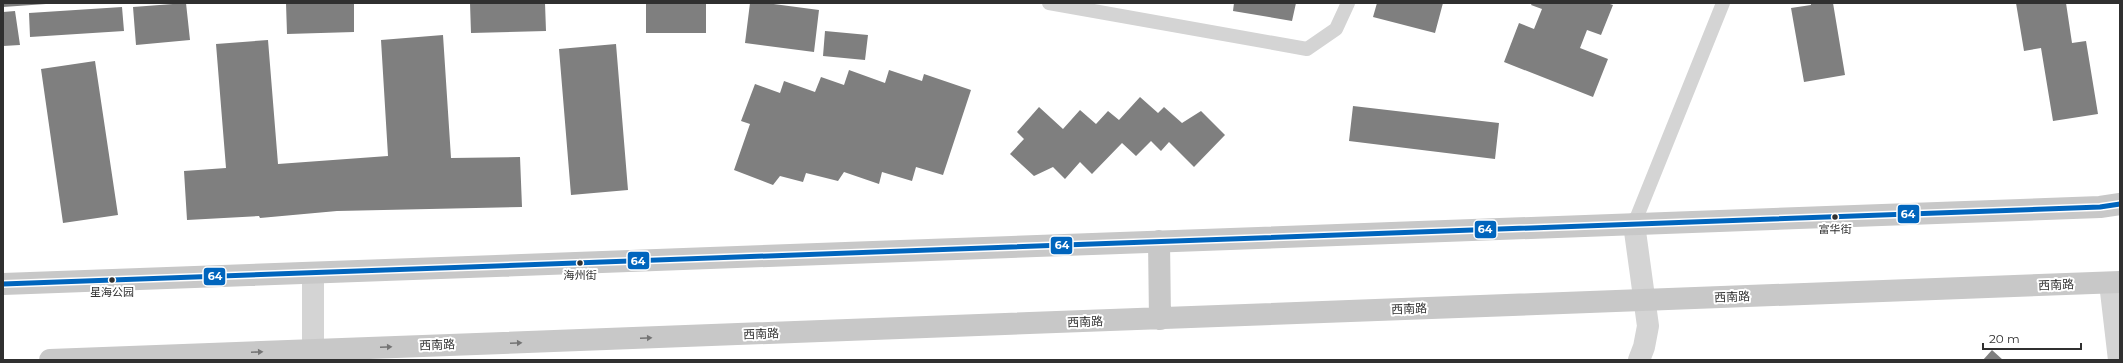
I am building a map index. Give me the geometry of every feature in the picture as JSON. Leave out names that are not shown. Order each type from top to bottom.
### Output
[{"type":"main road","points":[[3,284],[1159,242],[2120,204]]},
{"type":"main road","points":[[1159,242],[1160,319]]},
{"type":"main road","name":"西南路","points":[[50,360],[313,355],[1160,319],[2115,283]]},
{"type":"street","points":[[1634,224],[1648,326],[1644,347],[1639,360]]},
{"type":"street","points":[[313,355],[314,273]]},
{"type":"street","points":[[2115,283],[2119,360]]},
{"type":"lane","points":[[1049,3],[1307,49],[1336,29],[1348,3]]},
{"type":"lane","points":[[1634,224],[1723,3]]},
{"type":"building","points":[[3,3],[46,3],[46,4],[3,7]]},
{"type":"building","points":[[186,3],[190,40],[136,45],[133,7]]},
{"type":"building","points":[[286,3],[354,3],[354,32],[287,34]]},
{"type":"building","points":[[470,3],[545,3],[546,31],[471,33]]},
{"type":"building","points":[[646,3],[706,3],[706,33],[646,33]]},
{"type":"building","points":[[750,3],[766,3],[819,10],[814,52],[745,43]]},
{"type":"building","points":[[1234,3],[1296,3],[1292,21],[1233,11]]},
{"type":"building","points":[[1377,3],[1443,3],[1435,33],[1373,17]]},
{"type":"building","points":[[1532,3],[1607,3],[1613,5],[1601,35],[1587,30],[1580,48],[1608,59],[1593,97],[1504,62],[1519,23],[1534,29],[1542,9],[1531,5]]},
{"type":"building","points":[[1811,3],[1833,3],[1845,75],[1804,82],[1791,8],[1811,5]]},
{"type":"building","points":[[2016,3],[2066,3],[2072,43],[2086,41],[2098,114],[2053,121],[2041,48],[2024,51]]},
{"type":"building","points":[[122,7],[124,31],[30,37],[29,13]]},
{"type":"building","points":[[15,11],[20,45],[3,46],[3,12]]},
{"type":"building","points":[[825,31],[868,35],[865,60],[823,56]]},
{"type":"building","points":[[443,35],[451,158],[520,157],[522,207],[337,211],[260,218],[259,216],[187,220],[184,171],[226,168],[216,44],[268,40],[278,164],[388,156],[381,40]]},
{"type":"building","points":[[616,44],[628,190],[571,195],[559,49]]},
{"type":"building","points":[[95,61],[118,215],[63,223],[41,69]]},
{"type":"building","points":[[849,70],[885,83],[889,70],[922,81],[924,74],[971,90],[943,175],[916,167],[912,181],[882,172],[879,184],[844,172],[838,181],[806,173],[803,182],[780,176],[773,185],[734,170],[750,124],[741,121],[755,84],[780,93],[784,81],[815,92],[821,77],[844,85]]},
{"type":"building","points":[[1140,97],[1158,113],[1164,107],[1182,123],[1201,111],[1225,135],[1194,167],[1169,142],[1161,151],[1151,141],[1136,156],[1122,143],[1092,174],[1080,162],[1065,179],[1053,167],[1034,176],[1010,154],[1024,139],[1017,132],[1039,107],[1063,129],[1080,110],[1096,124],[1108,111],[1119,120]]},
{"type":"building","points":[[1353,106],[1499,123],[1495,159],[1349,141]]},
{"type":"building","points":[[1992,350],[2003,360],[1983,360]]},
{"type":"transit line","name":"64","points":[[3,284],[2100,207],[2120,204]]},
{"type":"place","name":"富华街","points":[[1835,217]]},
{"type":"place","name":"海州街","points":[[580,263]]},
{"type":"place","name":"星海公园","points":[[112,280]]}]
